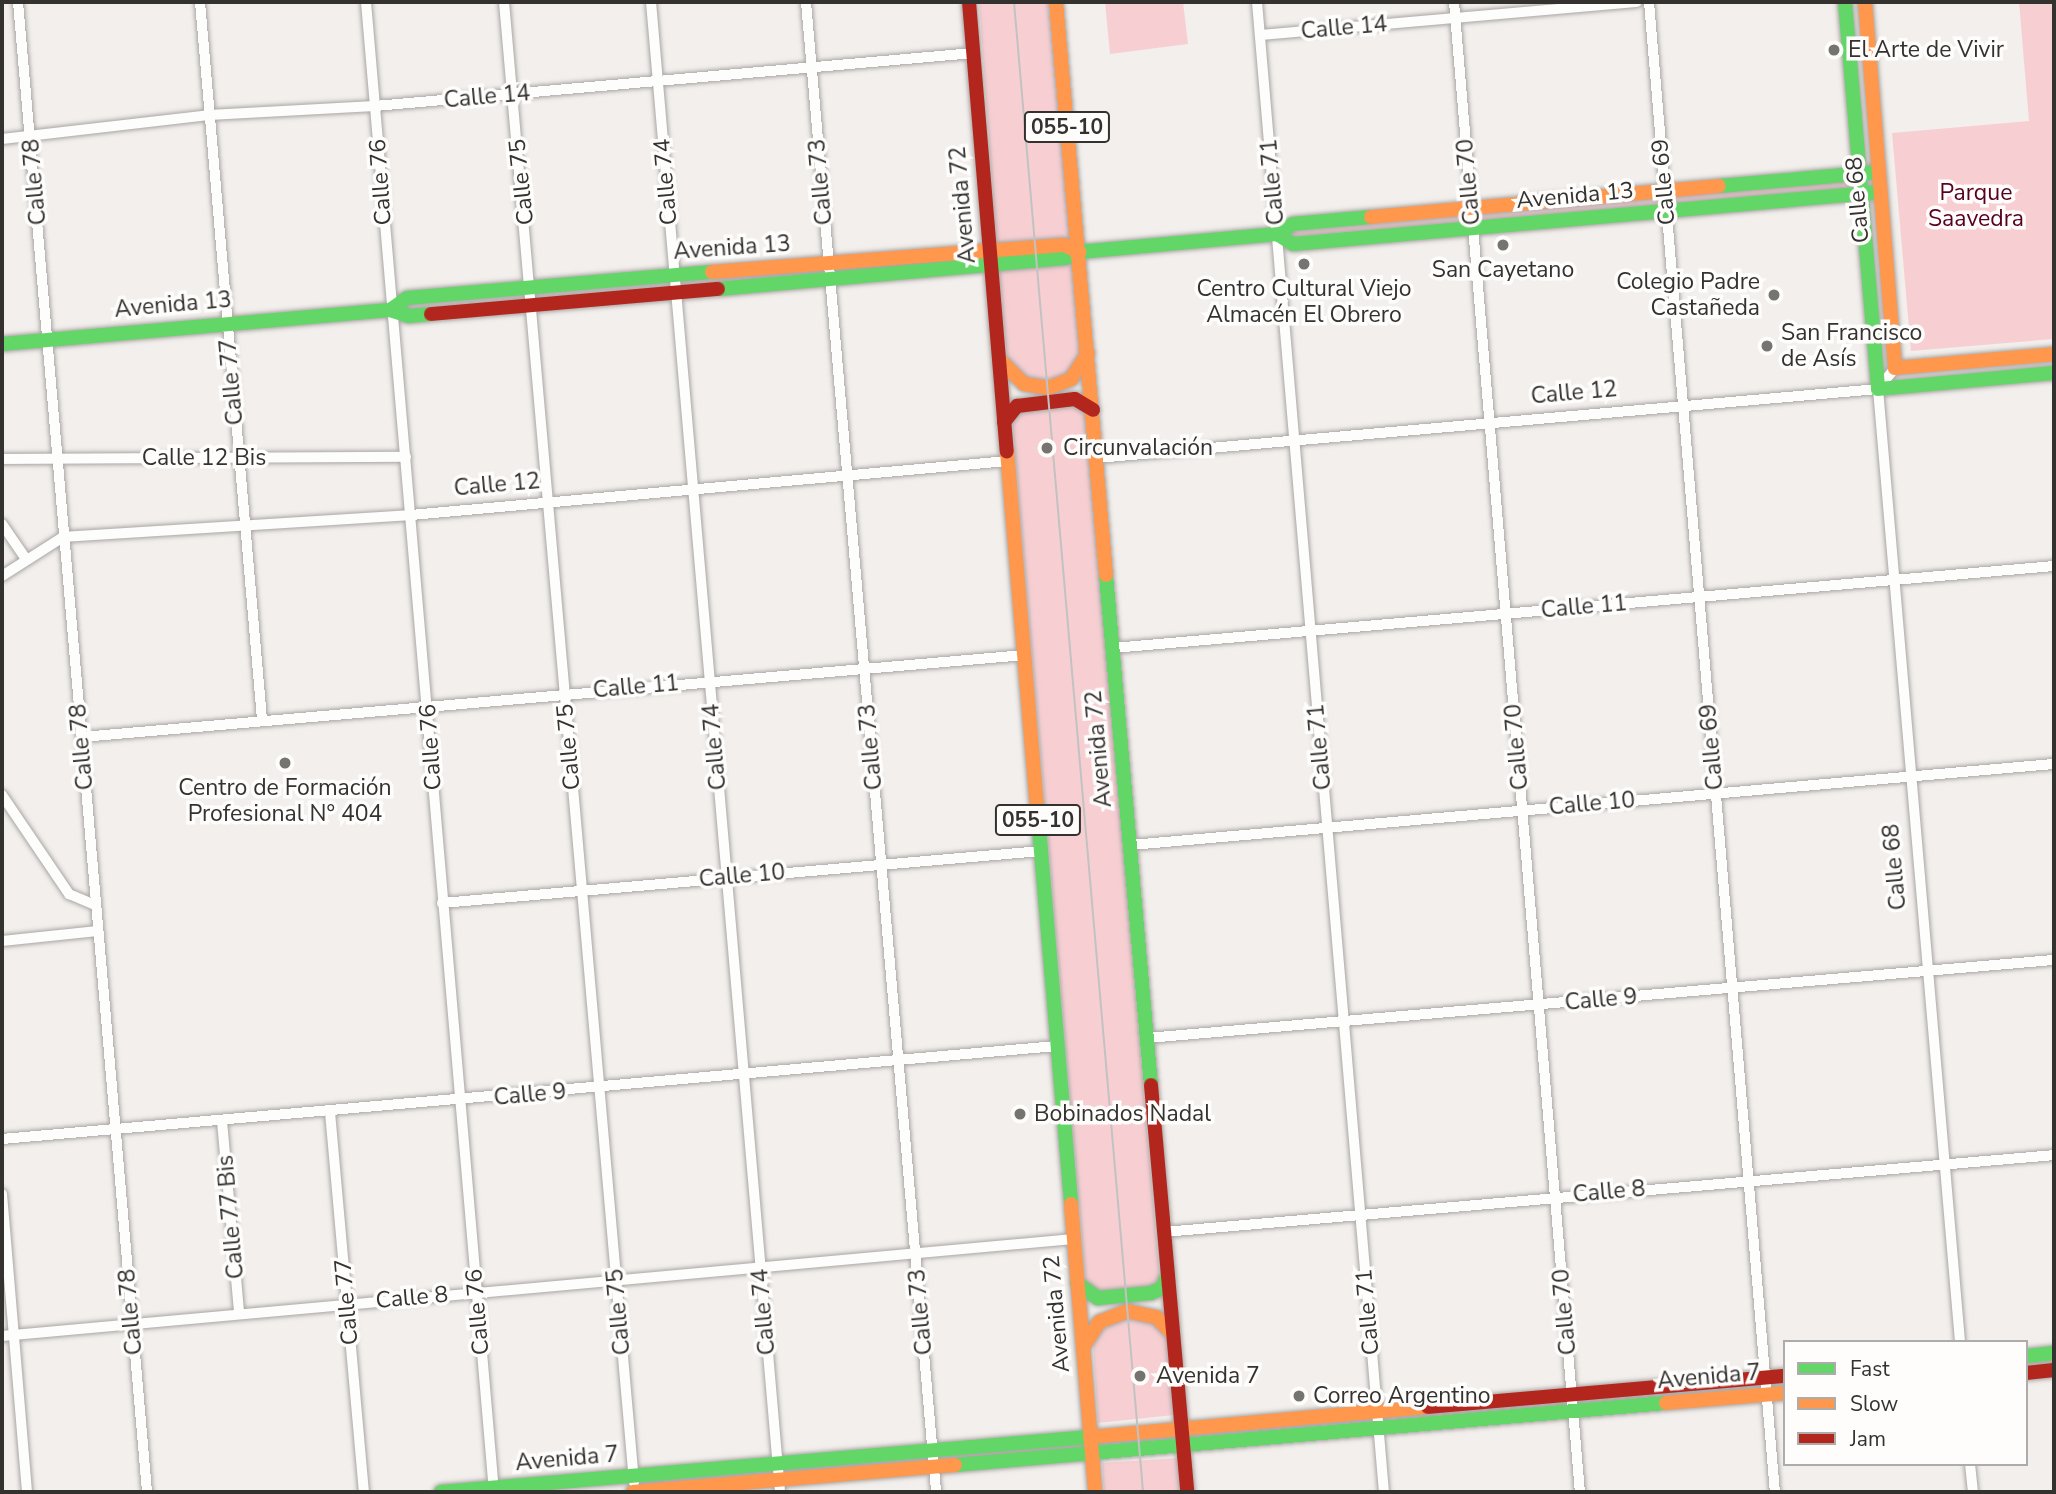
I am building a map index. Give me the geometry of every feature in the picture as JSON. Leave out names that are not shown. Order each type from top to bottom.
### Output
[{"type":"main road","name":"Avenida 72","points":[[969,2],[1095,1492]]},
{"type":"main road","name":"Avenida 72","points":[[1056,2],[1187,1492]]},
{"type":"main road","name":"Calle 68","points":[[1845,2],[1878,389]]},
{"type":"main road","name":"Calle 68","points":[[1865,2],[1895,368]]},
{"type":"main road","name":"Avenida 13","points":[[2,344],[227,322],[390,310],[408,316],[676,293],[829,272],[990,258],[1064,245],[1079,252],[1277,234],[1293,224],[1878,172]]},
{"type":"main road","name":"Avenida 13","points":[[1277,234],[1293,244],[1880,192]]},
{"type":"main road","name":"Avenida 13","points":[[390,310],[407,298],[674,275],[829,272]]},
{"type":"main road","points":[[999,358],[1024,384],[1048,388],[1071,379],[1088,353]]},
{"type":"main road","points":[[1895,368],[2054,354]]},
{"type":"main road","name":"Calle 12","points":[[1878,389],[2054,373]]},
{"type":"main road","points":[[1004,422],[1017,406],[1075,399],[1093,410]]},
{"type":"main road","points":[[1077,1283],[1098,1297],[1151,1293],[1162,1288],[1168,1274]]},
{"type":"main road","points":[[1083,1346],[1099,1322],[1127,1311],[1156,1317],[1173,1334]]},
{"type":"main road","points":[[2028,1356],[2054,1353]]},
{"type":"main road","points":[[2028,1373],[2054,1370]]},
{"type":"main road","name":"Avenida 7","points":[[441,1492],[494,1490],[1783,1377]]},
{"type":"main road","name":"Avenida 7","points":[[634,1492],[780,1486],[934,1466],[1783,1393]]},
{"type":"street","name":"Calle 78","points":[[19,2],[147,1492]]},
{"type":"street","name":"Calle 77","points":[[200,2],[262,719]]},
{"type":"street","name":"Calle 76","points":[[366,2],[390,310],[428,706],[442,903],[494,1490]]},
{"type":"street","name":"Calle 75","points":[[504,2],[533,288],[531,304],[634,1492]]},
{"type":"street","name":"Calle 74","points":[[650,2],[780,1486]]},
{"type":"street","name":"Calle 73","points":[[806,2],[936,1492]]},
{"type":"street","name":"Calle 71","points":[[1257,2],[1384,1492]]},
{"type":"street","name":"Calle 70","points":[[1454,2],[1580,1492]]},
{"type":"street","name":"Calle 14","points":[[1260,35],[1637,2]]},
{"type":"street","name":"Calle 69","points":[[1649,2],[1775,1492]]},
{"type":"street","name":"Calle 14","points":[[2,139],[209,115],[375,106],[973,53]]},
{"type":"street","points":[[1878,389],[1895,368]]},
{"type":"street","name":"Calle 12","points":[[1097,458],[1878,389]]},
{"type":"street","name":"Calle 68","points":[[1878,389],[1960,1340]]},
{"type":"street","name":"Calle 12 Bis","points":[[2,459],[405,457]]},
{"type":"street","name":"Calle 12","points":[[2,576],[63,537],[245,523],[411,515],[848,478],[1008,461]]},
{"type":"street","points":[[2,524],[26,559]]},
{"type":"street","name":"Calle 11","points":[[1113,648],[2054,566]]},
{"type":"street","name":"Calle 11","points":[[82,737],[262,719],[1024,655]]},
{"type":"street","name":"Calle 10","points":[[1131,845],[2054,764]]},
{"type":"street","points":[[2,796],[69,894],[95,905]]},
{"type":"street","name":"Calle 10","points":[[442,903],[1041,851]]},
{"type":"street","points":[[2,941],[97,931]]},
{"type":"street","name":"Calle 9","points":[[1147,1038],[2054,960]]},
{"type":"street","name":"Calle 9","points":[[2,1139],[899,1063],[1057,1046]]},
{"type":"street","name":"Calle 77","points":[[330,1112],[364,1492]]},
{"type":"street","name":"Calle 77 Bis","points":[[222,1121],[239,1313]]},
{"type":"street","name":"Calle 8","points":[[1164,1232],[2054,1155]]},
{"type":"street","points":[[2,1194],[7,1335],[27,1492]]},
{"type":"street","name":"Calle 8","points":[[7,1335],[1074,1239]]},
{"type":"street","points":[[1970,1466],[1973,1492]]},
{"type":"green space","points":[[979,2],[1048,2],[1073,240],[997,247]]},
{"type":"green space","points":[[1105,2],[1183,2],[1188,44],[1110,54]]},
{"type":"green space","name":"Parque Saavedra","points":[[2019,2],[2054,2],[2054,339],[1911,351],[1892,133],[2029,121]]},
{"type":"green space","points":[[1844,180],[1851,183],[1849,188],[1297,236],[1292,232]]},
{"type":"green space","points":[[1075,262],[1082,352],[1066,377],[1031,381],[1007,357],[998,269]]},
{"type":"green space","points":[[1086,407],[1160,1285],[1096,1294],[1086,1285],[1012,418],[1018,409]]},
{"type":"green space","points":[[1124,1318],[1154,1321],[1169,1342],[1174,1415],[1098,1423],[1093,1343],[1099,1332]]},
{"type":"green space","points":[[1178,1458],[1180,1492],[1104,1492],[1102,1463]]},
{"type":"tram line","points":[[1014,2],[1143,1492]]},
{"type":"traffic: fast","points":[[1845,2],[1878,389],[2054,373]]},
{"type":"traffic: fast","points":[[1719,186],[1878,172]]},
{"type":"traffic: fast","points":[[1277,234],[1293,244],[1880,192]]},
{"type":"traffic: fast","points":[[718,289],[1065,258],[1079,252],[1277,234],[1293,224],[1371,217]]},
{"type":"traffic: fast","points":[[390,310],[407,298],[712,272]]},
{"type":"traffic: fast","points":[[2,344],[390,310],[408,316],[431,314]]},
{"type":"traffic: fast","points":[[1106,575],[1151,1085]]},
{"type":"traffic: fast","points":[[1037,805],[1071,1204]]},
{"type":"traffic: fast","points":[[1077,1283],[1098,1298],[1151,1293],[1162,1288],[1168,1274]]},
{"type":"traffic: fast","points":[[2028,1356],[2054,1353]]},
{"type":"traffic: fast","points":[[1092,1453],[1666,1403]]},
{"type":"traffic: fast","points":[[441,1492],[1090,1437]]},
{"type":"traffic: fast","points":[[955,1465],[1092,1453]]},
{"type":"traffic: slow","points":[[1056,2],[1106,575]]},
{"type":"traffic: slow","points":[[1865,2],[1895,368],[2054,354]]},
{"type":"traffic: slow","points":[[1371,217],[1719,186]]},
{"type":"traffic: slow","points":[[712,272],[1064,245],[1079,252]]},
{"type":"traffic: slow","points":[[999,359],[1024,384],[1048,388],[1071,379],[1088,353]]},
{"type":"traffic: slow","points":[[1007,451],[1037,805]]},
{"type":"traffic: slow","points":[[1071,1204],[1095,1492]]},
{"type":"traffic: slow","points":[[1083,1347],[1099,1322],[1127,1311],[1156,1317],[1173,1334]]},
{"type":"traffic: slow","points":[[1666,1403],[1783,1393]]},
{"type":"traffic: slow","points":[[1090,1437],[1428,1407]]},
{"type":"traffic: slow","points":[[633,1492],[955,1465]]},
{"type":"traffic: jam","points":[[969,2],[1007,451]]},
{"type":"traffic: jam","points":[[431,314],[718,289]]},
{"type":"traffic: jam","points":[[1004,422],[1017,406],[1075,399],[1093,410]]},
{"type":"traffic: jam","points":[[1151,1085],[1187,1492]]},
{"type":"traffic: jam","points":[[2028,1373],[2054,1370]]},
{"type":"traffic: jam","points":[[1428,1407],[1783,1376]]},
{"type":"place","name":"El Arte de Vivir","points":[[1834,50]]},
{"type":"place","name":"San Cayetano","points":[[1503,245]]},
{"type":"place","name":"Centro Cultural Viejo Almacén El Obrero","points":[[1304,264]]},
{"type":"place","name":"Colegio Padre Castañeda","points":[[1774,295]]},
{"type":"place","name":"San Francisco de Asís","points":[[1767,346]]},
{"type":"place","name":"Circunvalación","points":[[1047,448]]},
{"type":"place","name":"Centro de Formación Profesional N° 404","points":[[285,763]]},
{"type":"place","name":"Bobinados Nadal","points":[[1020,1114]]},
{"type":"place","name":"Avenida 7","points":[[1140,1376]]},
{"type":"place","name":"Correo Argentino","points":[[1299,1396]]}]
